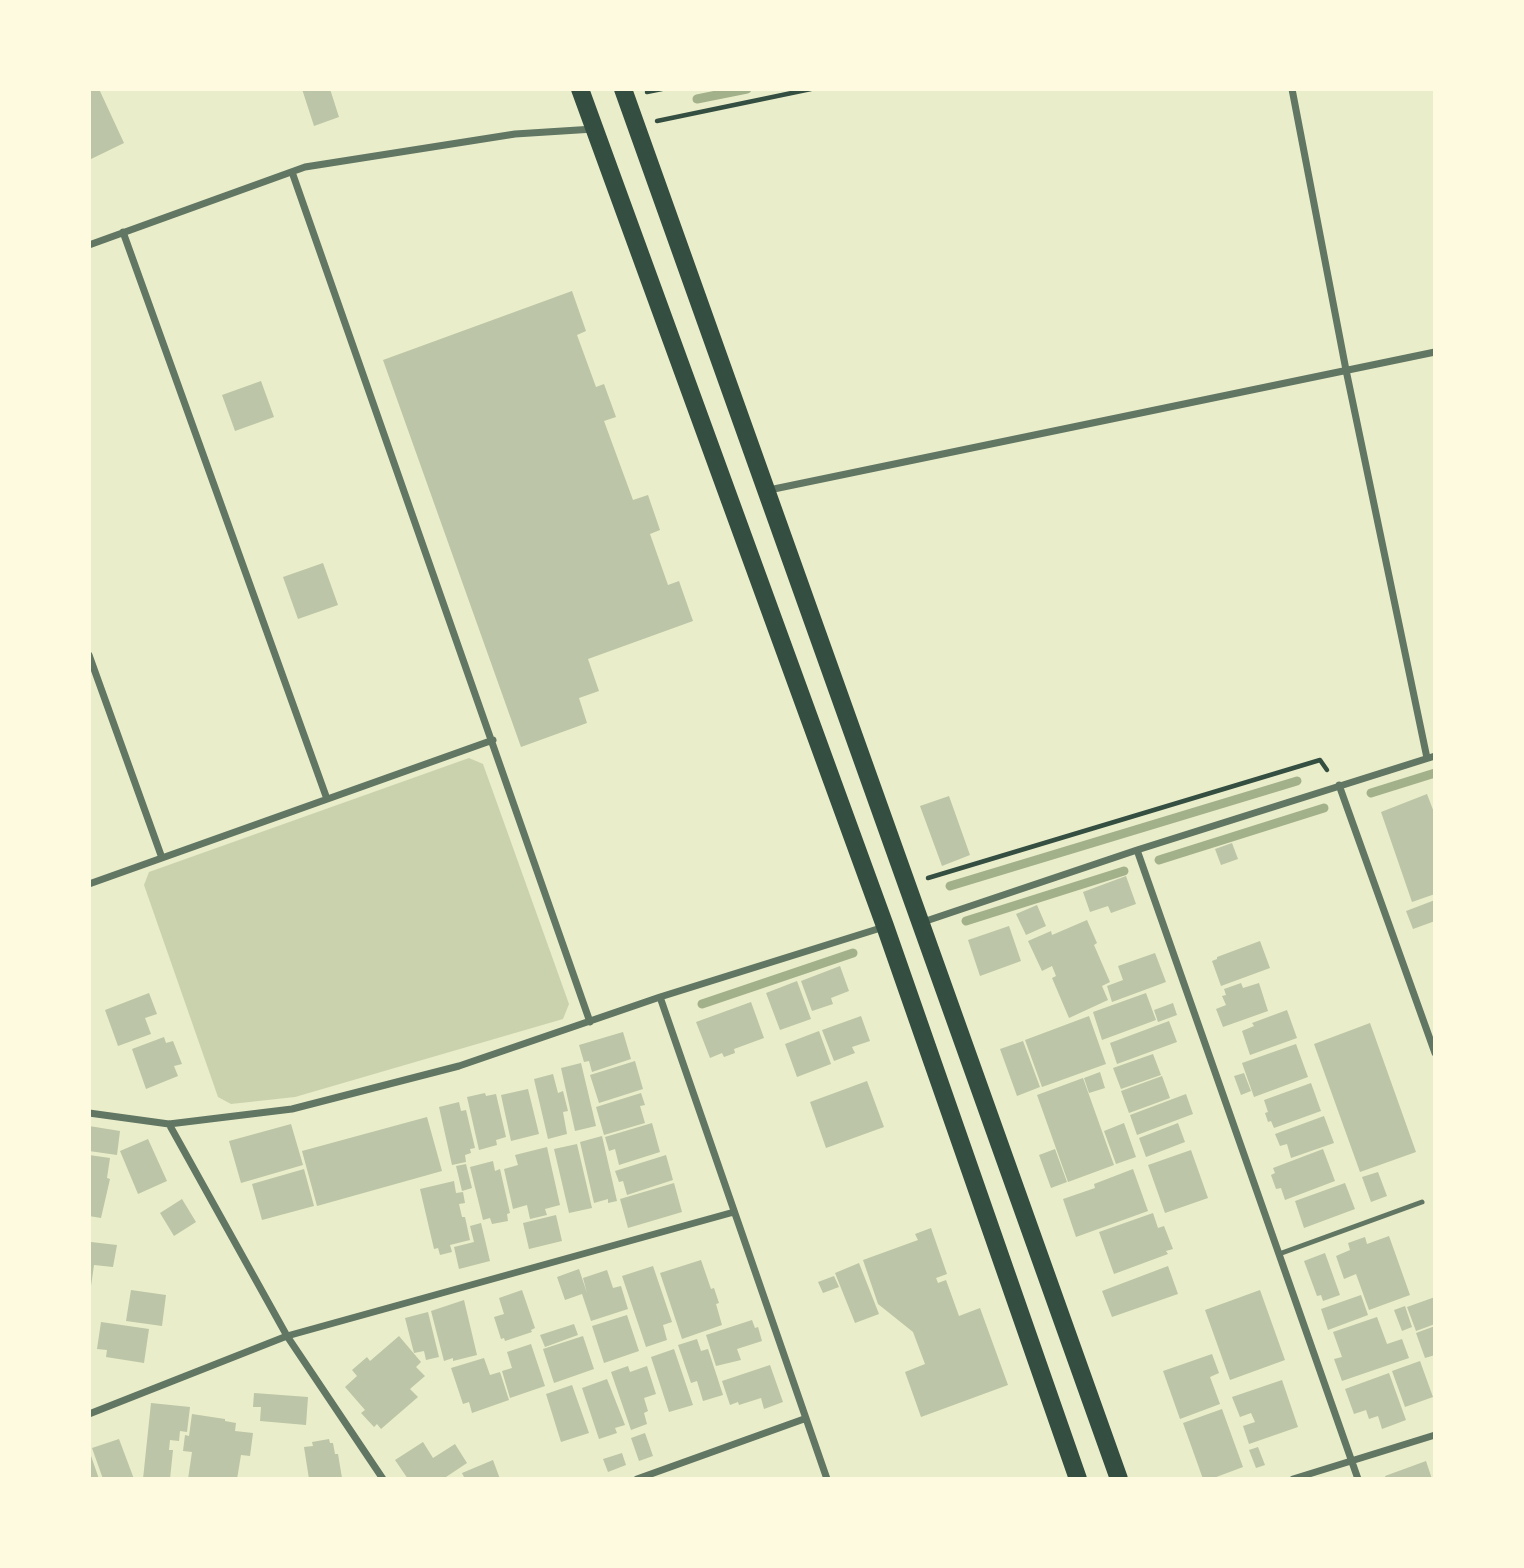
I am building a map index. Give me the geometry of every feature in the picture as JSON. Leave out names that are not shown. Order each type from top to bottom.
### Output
[{"type":"main road","points":[[580,89],[885,926],[1078,1479]]},
{"type":"main road","points":[[623,89],[1119,1479]]},
{"type":"street","points":[[920,923],[1431,757],[1346,370],[1292,89]]},
{"type":"street","points":[[89,245],[305,167],[515,134],[595,130]]},
{"type":"street","points":[[292,172],[590,1022]]},
{"type":"street","points":[[124,232],[327,799]]},
{"type":"street","points":[[765,491],[1435,352]]},
{"type":"street","points":[[89,655],[162,858]]},
{"type":"street","points":[[89,884],[493,740]]},
{"type":"street","points":[[1339,785],[1435,1053]]},
{"type":"street","points":[[1138,850],[1359,1479]]},
{"type":"street","points":[[89,1114],[169,1124],[292,1109],[460,1066],[660,997],[885,926]]},
{"type":"street","points":[[660,997],[827,1479]]},
{"type":"street","points":[[169,1124],[287,1336],[383,1479]]},
{"type":"street","points":[[89,1413],[287,1336],[734,1212]]},
{"type":"street","points":[[637,1479],[804,1419]]},
{"type":"street","points":[[1293,1479],[1435,1435]]},
{"type":"lane","points":[[1279,1254],[1422,1202]]},
{"type":"path","points":[[635,125],[811,89]]},
{"type":"path","points":[[907,885],[1320,760],[1339,785]]},
{"type":"green space","points":[[469,758],[483,764],[569,1004],[563,1019],[295,1097],[231,1104],[218,1097],[144,885],[149,872]]},
{"type":"building","points":[[89,89],[99,89],[124,143],[89,160]]},
{"type":"building","points":[[302,89],[330,89],[339,117],[314,126]]},
{"type":"building","points":[[572,291],[586,331],[577,335],[596,387],[604,384],[616,417],[604,421],[633,500],[648,495],[660,530],[650,534],[668,585],[679,581],[693,621],[588,659],[599,691],[579,698],[587,723],[521,747],[383,360]]},
{"type":"building","points":[[261,381],[274,417],[235,431],[222,395]]},
{"type":"building","points":[[323,563],[338,605],[298,619],[283,577]]},
{"type":"building","points":[[1427,794],[1435,815],[1435,894],[1412,902],[1381,812]]},
{"type":"building","points":[[949,796],[970,855],[942,866],[920,806]]},
{"type":"building","points":[[1232,843],[1238,859],[1221,865],[1215,849]]},
{"type":"building","points":[[1126,876],[1136,904],[1111,913],[1108,906],[1090,912],[1083,892]]},
{"type":"building","points":[[1435,900],[1435,921],[1413,929],[1406,911]]},
{"type":"building","points":[[1037,905],[1046,926],[1026,935],[1016,914]]},
{"type":"building","points":[[1087,920],[1097,943],[1094,945],[1110,982],[1102,986],[1108,1000],[1069,1018],[1052,978],[1056,976],[1052,966],[1042,971],[1028,941],[1051,931],[1052,935]]},
{"type":"building","points":[[1009,926],[1021,961],[980,976],[968,940]]},
{"type":"building","points":[[1260,941],[1270,968],[1221,986],[1212,961]]},
{"type":"building","points":[[1155,953],[1166,982],[1112,1002],[1107,986],[1123,980],[1118,966]]},
{"type":"building","points":[[840,966],[849,991],[831,998],[833,1004],[812,1011],[801,981]]},
{"type":"building","points":[[797,981],[811,1019],[780,1030],[766,993]]},
{"type":"building","points":[[1241,983],[1243,988],[1259,983],[1268,1011],[1223,1027],[1216,1009],[1226,1005],[1222,996],[1226,995],[1224,989]]},
{"type":"building","points":[[149,993],[157,1014],[145,1018],[151,1034],[118,1046],[105,1010]]},
{"type":"building","points":[[1146,993],[1156,1020],[1102,1040],[1093,1012]]},
{"type":"building","points":[[751,1002],[764,1038],[734,1049],[735,1053],[724,1057],[722,1053],[710,1058],[696,1022]]},
{"type":"building","points":[[1173,1003],[1177,1015],[1158,1022],[1154,1010]]},
{"type":"building","points":[[1287,1010],[1297,1038],[1250,1055],[1242,1031],[1254,1026],[1252,1023]]},
{"type":"building","points":[[861,1016],[870,1041],[852,1047],[855,1053],[834,1061],[822,1030]]},
{"type":"building","points":[[1089,1016],[1106,1064],[1042,1087],[1025,1040]]},
{"type":"building","points":[[1169,1021],[1177,1042],[1117,1064],[1110,1043]]},
{"type":"building","points":[[1370,1023],[1416,1152],[1360,1172],[1314,1044]]},
{"type":"building","points":[[819,1031],[831,1064],[797,1077],[785,1044]]},
{"type":"building","points":[[623,1032],[631,1059],[592,1072],[589,1061],[584,1062],[579,1045]]},
{"type":"building","points":[[164,1037],[166,1043],[173,1041],[182,1064],[174,1066],[178,1076],[146,1089],[132,1049]]},
{"type":"building","points":[[1023,1041],[1040,1087],[1017,1096],[1000,1049]]},
{"type":"building","points":[[1296,1044],[1308,1077],[1254,1097],[1242,1063]]},
{"type":"building","points":[[1153,1054],[1161,1075],[1121,1089],[1113,1068]]},
{"type":"building","points":[[635,1061],[643,1089],[599,1103],[590,1075]]},
{"type":"building","points":[[581,1063],[596,1126],[575,1131],[561,1068]]},
{"type":"building","points":[[1100,1072],[1105,1088],[1089,1093],[1084,1078]]},
{"type":"building","points":[[1244,1073],[1251,1091],[1241,1095],[1234,1076]]},
{"type":"building","points":[[553,1074],[558,1093],[563,1091],[568,1111],[563,1112],[567,1134],[548,1139],[534,1079]]},
{"type":"building","points":[[1162,1076],[1170,1098],[1129,1113],[1121,1091]]},
{"type":"building","points":[[1083,1078],[1114,1165],[1068,1182],[1037,1095]]},
{"type":"building","points":[[867,1081],[884,1127],[826,1148],[810,1102]]},
{"type":"building","points":[[1311,1083],[1321,1111],[1274,1128],[1271,1121],[1268,1122],[1264,1100]]},
{"type":"building","points":[[528,1089],[539,1134],[511,1141],[501,1095]]},
{"type":"building","points":[[485,1093],[486,1096],[496,1094],[506,1137],[496,1140],[497,1145],[479,1150],[467,1097]]},
{"type":"building","points":[[641,1093],[645,1105],[640,1106],[645,1123],[604,1135],[596,1107]]},
{"type":"building","points":[[1186,1094],[1193,1114],[1137,1135],[1130,1115]]},
{"type":"building","points":[[459,1102],[461,1111],[466,1110],[475,1148],[465,1155],[466,1162],[452,1165],[439,1107]]},
{"type":"building","points":[[1324,1116],[1334,1143],[1291,1158],[1287,1144],[1280,1146],[1275,1134]]},
{"type":"building","points":[[427,1117],[442,1171],[317,1206],[302,1151]]},
{"type":"building","points":[[652,1123],[660,1152],[619,1165],[615,1149],[609,1151],[605,1137]]},
{"type":"building","points":[[1124,1123],[1136,1157],[1116,1164],[1104,1131]]},
{"type":"building","points":[[1178,1123],[1185,1142],[1146,1157],[1139,1138]]},
{"type":"building","points":[[291,1124],[303,1165],[241,1183],[229,1141]]},
{"type":"building","points":[[89,1126],[120,1131],[117,1155],[89,1151]]},
{"type":"building","points":[[602,1136],[617,1201],[608,1203],[608,1199],[594,1203],[580,1142]]},
{"type":"building","points":[[148,1139],[167,1181],[138,1194],[120,1151]]},
{"type":"building","points":[[577,1144],[592,1208],[569,1213],[554,1149]]},
{"type":"building","points":[[547,1147],[560,1205],[545,1209],[547,1215],[530,1219],[527,1205],[513,1209],[504,1169],[518,1165],[515,1155]]},
{"type":"building","points":[[1055,1149],[1067,1182],[1051,1188],[1039,1155]]},
{"type":"building","points":[[1323,1149],[1335,1181],[1285,1200],[1281,1188],[1276,1189],[1271,1175],[1275,1173],[1273,1168]]},
{"type":"building","points":[[1191,1150],[1208,1198],[1165,1213],[1148,1165]]},
{"type":"building","points":[[89,1155],[110,1158],[107,1178],[110,1179],[101,1218],[89,1216]]},
{"type":"building","points":[[666,1155],[673,1180],[627,1195],[623,1181],[619,1182],[615,1171]]},
{"type":"building","points":[[493,1161],[495,1171],[500,1169],[510,1213],[507,1214],[508,1221],[492,1224],[490,1218],[483,1220],[470,1167]]},
{"type":"building","points":[[466,1164],[472,1188],[462,1191],[456,1166]]},
{"type":"building","points":[[304,1169],[314,1206],[262,1220],[252,1184]]},
{"type":"building","points":[[1133,1169],[1148,1211],[1076,1237],[1063,1199],[1095,1188],[1094,1184]]},
{"type":"building","points":[[1378,1172],[1387,1196],[1371,1202],[1362,1177]]},
{"type":"building","points":[[454,1181],[456,1193],[463,1192],[465,1203],[459,1204],[470,1240],[450,1245],[452,1252],[440,1255],[438,1248],[434,1249],[420,1189]]},
{"type":"building","points":[[674,1183],[682,1212],[628,1228],[620,1199]]},
{"type":"building","points":[[1345,1183],[1355,1209],[1304,1228],[1295,1201]]},
{"type":"building","points":[[182,1199],[196,1222],[174,1236],[160,1213]]},
{"type":"building","points":[[1153,1213],[1158,1228],[1164,1226],[1173,1249],[1166,1251],[1168,1254],[1114,1274],[1099,1232]]},
{"type":"building","points":[[556,1215],[562,1241],[529,1249],[523,1223]]},
{"type":"building","points":[[481,1223],[490,1261],[459,1269],[454,1247],[474,1242],[470,1226]]},
{"type":"building","points":[[931,1228],[947,1274],[936,1278],[938,1283],[946,1280],[959,1316],[980,1308],[1008,1385],[921,1417],[905,1372],[925,1364],[913,1332],[878,1304],[863,1260],[918,1240],[915,1234]]},
{"type":"building","points":[[1389,1236],[1410,1295],[1369,1310],[1356,1274],[1344,1279],[1336,1256],[1350,1250],[1348,1243],[1365,1237],[1367,1244]]},
{"type":"building","points":[[89,1244],[117,1245],[113,1267],[94,1265],[91,1286]]},
{"type":"building","points":[[1325,1253],[1340,1295],[1323,1301],[1321,1295],[1317,1296],[1304,1261]]},
{"type":"building","points":[[701,1260],[719,1303],[716,1304],[722,1325],[682,1339],[660,1273]]},
{"type":"building","points":[[859,1263],[879,1314],[855,1323],[835,1273]]},
{"type":"building","points":[[653,1266],[672,1322],[663,1325],[667,1340],[646,1347],[622,1276]]},
{"type":"building","points":[[1168,1266],[1178,1294],[1112,1317],[1102,1291]]},
{"type":"building","points":[[579,1269],[587,1293],[583,1278],[607,1270],[613,1288],[621,1286],[628,1309],[591,1321],[582,1294],[565,1300],[557,1277]]},
{"type":"building","points":[[834,1276],[839,1287],[823,1293],[818,1282]]},
{"type":"building","points":[[131,1290],[166,1295],[162,1326],[126,1321]]},
{"type":"building","points":[[522,1290],[535,1328],[532,1332],[505,1341],[504,1338],[501,1339],[494,1317],[504,1314],[499,1298]]},
{"type":"building","points":[[1260,1290],[1285,1360],[1230,1380],[1205,1310]]},
{"type":"building","points":[[1361,1295],[1368,1315],[1328,1330],[1321,1309]]},
{"type":"building","points":[[1435,1297],[1435,1324],[1416,1331],[1407,1307]]},
{"type":"building","points":[[464,1300],[477,1355],[444,1361],[431,1311]]},
{"type":"building","points":[[1405,1306],[1412,1327],[1402,1331],[1394,1310]]},
{"type":"building","points":[[428,1312],[439,1357],[426,1360],[424,1351],[414,1353],[405,1318]]},
{"type":"building","points":[[627,1315],[639,1351],[604,1363],[592,1326]]},
{"type":"building","points":[[1377,1317],[1387,1344],[1402,1339],[1409,1358],[1342,1381],[1334,1359],[1342,1357],[1333,1332]]},
{"type":"building","points":[[752,1320],[755,1328],[758,1327],[762,1341],[737,1349],[741,1360],[716,1366],[706,1335]]},
{"type":"building","points":[[101,1322],[149,1329],[144,1363],[106,1357],[107,1350],[97,1349]]},
{"type":"building","points":[[574,1324],[578,1335],[545,1347],[540,1335]]},
{"type":"building","points":[[1435,1326],[1435,1355],[1425,1358],[1416,1333]]},
{"type":"building","points":[[399,1336],[421,1362],[416,1367],[425,1376],[410,1389],[418,1397],[381,1429],[377,1424],[374,1427],[361,1413],[365,1410],[345,1387],[357,1376],[352,1370],[367,1357],[370,1361]]},
{"type":"building","points":[[583,1336],[594,1369],[554,1383],[543,1349]]},
{"type":"building","points":[[697,1339],[701,1351],[708,1349],[723,1395],[703,1401],[697,1381],[691,1383],[678,1345]]},
{"type":"building","points":[[531,1344],[545,1386],[510,1398],[502,1371],[512,1368],[507,1352]]},
{"type":"building","points":[[674,1349],[693,1405],[669,1412],[651,1357]]},
{"type":"building","points":[[1212,1354],[1219,1373],[1210,1377],[1220,1404],[1180,1419],[1163,1371]]},
{"type":"building","points":[[484,1358],[490,1375],[500,1372],[509,1400],[472,1413],[469,1402],[463,1404],[451,1368]]},
{"type":"building","points":[[1420,1361],[1433,1397],[1405,1407],[1392,1371]]},
{"type":"building","points":[[770,1365],[783,1402],[764,1409],[761,1398],[730,1405],[722,1381]]},
{"type":"building","points":[[628,1366],[630,1372],[647,1366],[656,1394],[644,1398],[648,1411],[644,1413],[647,1424],[631,1430],[611,1372]]},
{"type":"building","points":[[1389,1373],[1406,1420],[1382,1429],[1378,1416],[1369,1419],[1366,1410],[1354,1414],[1345,1389]]},
{"type":"building","points":[[607,1379],[625,1425],[615,1428],[617,1433],[599,1439],[582,1388]]},
{"type":"building","points":[[1282,1380],[1298,1427],[1249,1444],[1243,1426],[1255,1422],[1251,1413],[1240,1417],[1232,1397]]},
{"type":"building","points":[[572,1385],[589,1433],[561,1442],[546,1394]]},
{"type":"building","points":[[254,1393],[308,1397],[306,1425],[260,1421],[261,1407],[253,1407]]},
{"type":"building","points":[[151,1403],[190,1407],[187,1432],[180,1431],[179,1441],[170,1440],[169,1450],[173,1450],[170,1479],[143,1479]]},
{"type":"building","points":[[1222,1409],[1243,1467],[1211,1479],[1203,1479],[1183,1423]]},
{"type":"building","points":[[192,1414],[225,1419],[236,1423],[235,1431],[253,1433],[250,1456],[241,1455],[237,1479],[188,1479],[192,1452],[183,1451],[185,1435],[189,1436]]},
{"type":"building","points":[[645,1433],[653,1456],[639,1461],[631,1438]]},
{"type":"building","points":[[119,1439],[134,1479],[103,1479],[92,1448]]},
{"type":"building","points":[[329,1439],[330,1443],[333,1443],[335,1454],[338,1454],[342,1478],[309,1479],[304,1447],[313,1446],[312,1442]]},
{"type":"building","points":[[423,1442],[433,1458],[455,1444],[467,1463],[443,1479],[408,1479],[395,1460]]},
{"type":"building","points":[[1258,1447],[1265,1465],[1256,1468],[1249,1450]]},
{"type":"building","points":[[90,1453],[99,1479],[89,1479]]},
{"type":"building","points":[[622,1453],[626,1465],[608,1472],[603,1459]]},
{"type":"building","points":[[493,1460],[500,1479],[465,1479],[462,1473]]},
{"type":"building","points":[[1426,1461],[1432,1479],[1386,1479],[1385,1476]]},
{"type":"waterway","points":[[697,99],[747,89]]},
{"type":"waterway","points":[[1371,793],[1435,773]]},
{"type":"waterway","points":[[950,886],[1297,781]]},
{"type":"waterway","points":[[1159,860],[1324,808]]},
{"type":"waterway","points":[[966,921],[1124,871]]},
{"type":"waterway","points":[[702,1004],[853,953]]}]
